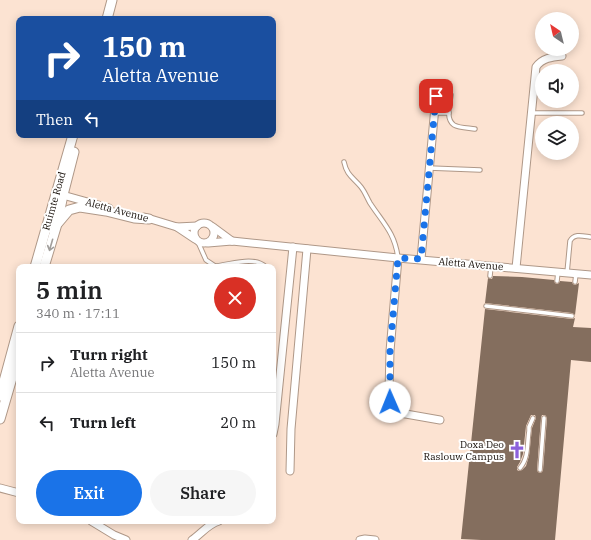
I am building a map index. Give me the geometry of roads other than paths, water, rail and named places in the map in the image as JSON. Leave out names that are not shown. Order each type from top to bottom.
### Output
[{"type":"main road","points":[[108,16],[112,0]]},
{"type":"main road","name":"Ruimte Road","points":[[45,264],[57,224],[60,194],[72,138]]},
{"type":"main road","name":"Ruimte Road","points":[[36,264],[78,138]]},
{"type":"main road","points":[[57,224],[69,210],[80,207],[106,210],[134,218],[149,219]]},
{"type":"main road","points":[[0,396],[16,337]]},
{"type":"main road","points":[[0,419],[16,364]]},
{"type":"street","points":[[516,268],[536,67],[538,63],[550,57],[562,56]]},
{"type":"street","points":[[421,259],[436,96]]},
{"type":"street","name":"Aletta Avenue","points":[[60,194],[177,226],[197,226]]},
{"type":"street","points":[[213,227],[214,234],[211,240],[205,244],[196,240],[194,232],[197,226],[200,223],[207,223],[213,227],[232,241]]},
{"type":"street","name":"Aletta Avenue","points":[[177,226],[196,240]]},
{"type":"street","name":"Aletta Avenue","points":[[208,242],[232,241],[398,258],[591,275]]},
{"type":"street","points":[[276,414],[293,247]]},
{"type":"street","points":[[290,471],[291,428],[306,249]]},
{"type":"street","points":[[398,258],[390,351],[390,402],[394,410],[400,413],[440,420]]},
{"type":"street","points":[[0,488],[16,492]]},
{"type":"street","points":[[96,524],[118,539],[126,540]]},
{"type":"street","points":[[192,540],[211,524]]},
{"type":"street","points":[[360,540],[375,540]]},
{"type":"lane","points":[[451,95],[449,113],[450,122],[458,127],[475,129]]},
{"type":"lane","points":[[434,113],[449,113]]},
{"type":"lane","points":[[531,113],[582,113]]},
{"type":"lane","points":[[344,162],[348,173],[361,187],[388,228],[395,243],[398,258]]},
{"type":"lane","points":[[429,168],[480,170]]},
{"type":"lane","points":[[567,273],[571,238],[575,236],[590,237]]},
{"type":"lane","points":[[196,240],[206,260],[212,264]]},
{"type":"lane","points":[[226,264],[249,262],[262,264]]},
{"type":"lane","points":[[490,276],[491,266]]},
{"type":"lane","points":[[557,281],[558,272]]},
{"type":"lane","points":[[575,282],[576,274]]},
{"type":"lane","points":[[486,306],[572,316]]},
{"type":"lane","points":[[520,468],[526,458],[528,431],[534,418]]},
{"type":"lane","points":[[540,470],[544,418]]},
{"type":"place","name":"Doxa Deo Raslouw Campus","points":[[517,450]]}]
